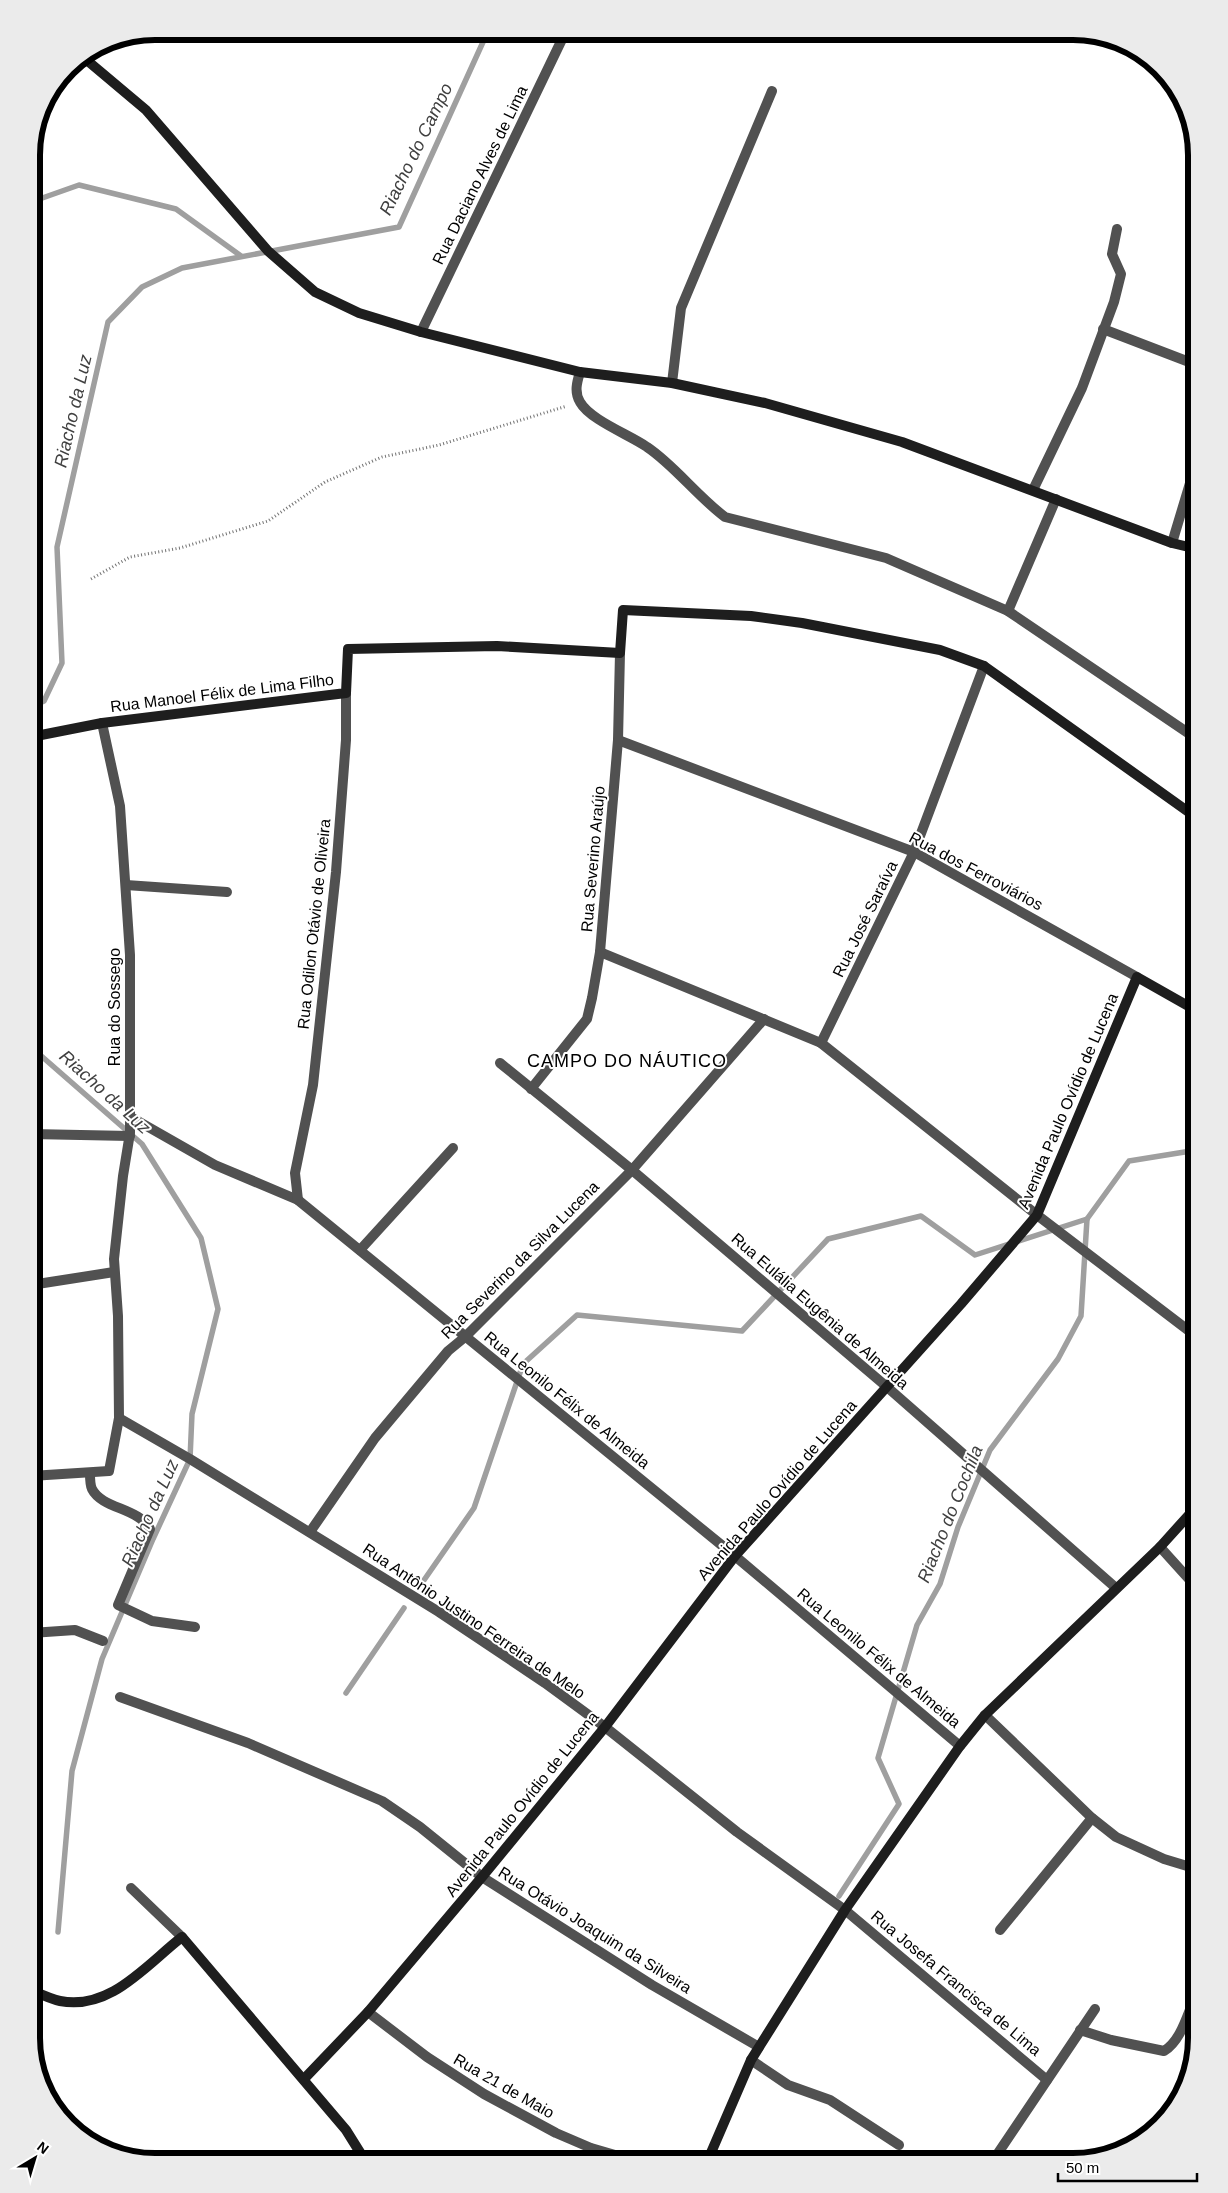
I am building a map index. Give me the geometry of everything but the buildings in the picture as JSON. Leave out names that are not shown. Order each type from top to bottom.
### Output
[{"type":"street","name":"Rua Daciano Alves de Lima","points":[[421,332],[562,40]]},
{"type":"street","points":[[89,61],[146,110],[268,251],[316,292],[360,313],[421,332],[580,372],[672,383],[766,403],[902,442],[1172,543],[1188,547]]},
{"type":"street","points":[[672,383],[681,308],[772,91]]},
{"type":"street","points":[[1033,490],[1082,388],[1121,274],[1112,254],[1117,229]]},
{"type":"street","points":[[1103,329],[1188,361]]},
{"type":"street","points":[[580,372],[576,386],[580,402],[593,415],[649,448],[703,501],[725,517],[886,558],[1008,611],[1188,734]]},
{"type":"street","points":[[1172,543],[1188,490]]},
{"type":"street","points":[[1008,611],[1056,499]]},
{"type":"street","name":"Rua Severino Araújo","points":[[532,1089],[587,1019],[600,952],[618,740],[623,610],[750,616],[802,623],[940,650],[984,666]]},
{"type":"street","name":"Rua Odilon Otávio de Oliveira","points":[[298,1200],[295,1173],[313,1085],[336,872],[346,740],[348,649],[497,646],[620,653]]},
{"type":"street","points":[[984,666],[1188,812]]},
{"type":"street","name":"Rua José Saraíva","points":[[821,1043],[914,852],[984,666]]},
{"type":"street","name":"Rua Manoel Félix de Lima Filho","points":[[40,735],[102,724],[346,693]]},
{"type":"street","name":"Rua do Sossego","points":[[90,1473],[109,1471],[119,1418],[118,1316],[114,1272],[123,1176],[130,1136],[130,956],[126,885],[120,806],[102,724]]},
{"type":"street","name":"Rua dos Ferroviários","points":[[618,740],[914,852],[1188,1006]]},
{"type":"street","points":[[126,885],[226,892]]},
{"type":"street","points":[[600,952],[821,1043],[1037,1215],[1188,1330]]},
{"type":"street","name":"Avenida Paulo Ovídio de Lucena","points":[[304,2079],[368,2012],[482,1877],[605,1727],[735,1556],[887,1387],[1037,1215],[1137,977]]},
{"type":"street","name":"Rua Severino da Silva Lucena","points":[[310,1532],[375,1438],[448,1351],[465,1337],[632,1170],[764,1020]]},
{"type":"street","name":"Rua Eulália Eugênia de Almeida","points":[[500,1063],[632,1170],[887,1387],[1116,1588]]},
{"type":"street","name":"Rua Leonilo Félix de Almeida","points":[[129,1116],[215,1165],[298,1200],[735,1556],[960,1746]]},
{"type":"street","points":[[40,1134],[130,1136]]},
{"type":"street","points":[[360,1250],[453,1148]]},
{"type":"street","points":[[40,1284],[114,1272]]},
{"type":"street","name":"Rua Antônio Justino Ferreira de Melo","points":[[119,1418],[310,1532],[439,1612],[605,1727],[737,1832],[845,1910]]},
{"type":"street","points":[[40,1476],[90,1473],[91,1488],[98,1496],[145,1520],[150,1529],[118,1605],[152,1621],[194,1628]]},
{"type":"street","points":[[711,2153],[751,2060],[845,1910],[960,1746],[985,1715],[1160,1546],[1188,1516]]},
{"type":"street","points":[[1160,1546],[1188,1578]]},
{"type":"street","points":[[40,1632],[75,1630],[103,1641]]},
{"type":"street","name":"Rua Otávio Joaquim da Silveira","points":[[120,1697],[257,1746],[382,1801],[420,1827],[482,1877],[652,1986],[759,2047]]},
{"type":"street","points":[[985,1715],[1092,1818],[1124,1840],[1164,1860],[1188,1867]]},
{"type":"street","points":[[1000,1930],[1092,1818]]},
{"type":"street","points":[[131,1888],[182,1937],[304,2079],[346,2130],[360,2153]]},
{"type":"street","name":"Rua Josefa Francisca de Lima","points":[[845,1910],[1047,2080]]},
{"type":"street","points":[[40,1993],[60,2001],[97,2000],[117,1991],[182,1937]]},
{"type":"street","points":[[998,2153],[1095,2009]]},
{"type":"street","name":"Rua 21 de Maio","points":[[368,2012],[427,2057],[484,2094],[556,2132],[591,2148],[608,2153]]},
{"type":"street","points":[[1080,2030],[1111,2040],[1164,2051],[1177,2038],[1188,2013]]},
{"type":"street","points":[[751,2060],[788,2085],[830,2100],[899,2145]]},
{"type":"path","points":[[91,579],[130,557],[180,548],[268,521],[325,482],[382,457],[439,444],[580,402]]},
{"type":"waterway","name":"Riacho da Luz","points":[[40,703],[44,701],[62,663],[57,547],[108,322],[142,287],[182,268],[399,227],[484,40]]},
{"type":"waterway","name":"Riacho do Campo","points":[[40,199],[79,185],[176,209],[241,256]]},
{"type":"waterway","name":"Riacho da Luz","points":[[40,1055],[142,1144],[201,1238],[218,1309],[192,1414],[190,1459],[153,1539],[102,1659],[72,1771],[58,1932]]},
{"type":"waterway","name":"Riacho do Cochila","points":[[839,1896],[899,1804],[878,1758],[917,1625],[940,1584],[958,1527],[990,1450],[1058,1359],[1081,1316],[1087,1219],[1129,1161],[1188,1151]]},
{"type":"waterway","points":[[422,1583],[474,1508],[523,1364],[577,1315],[742,1331],[828,1239],[921,1216],[975,1255],[1087,1219]]},
{"type":"waterway","points":[[346,1693],[404,1608]]},
{"type":"district","name":"CAMPO DO NÁUTICO","points":[[627,1061]]}]
